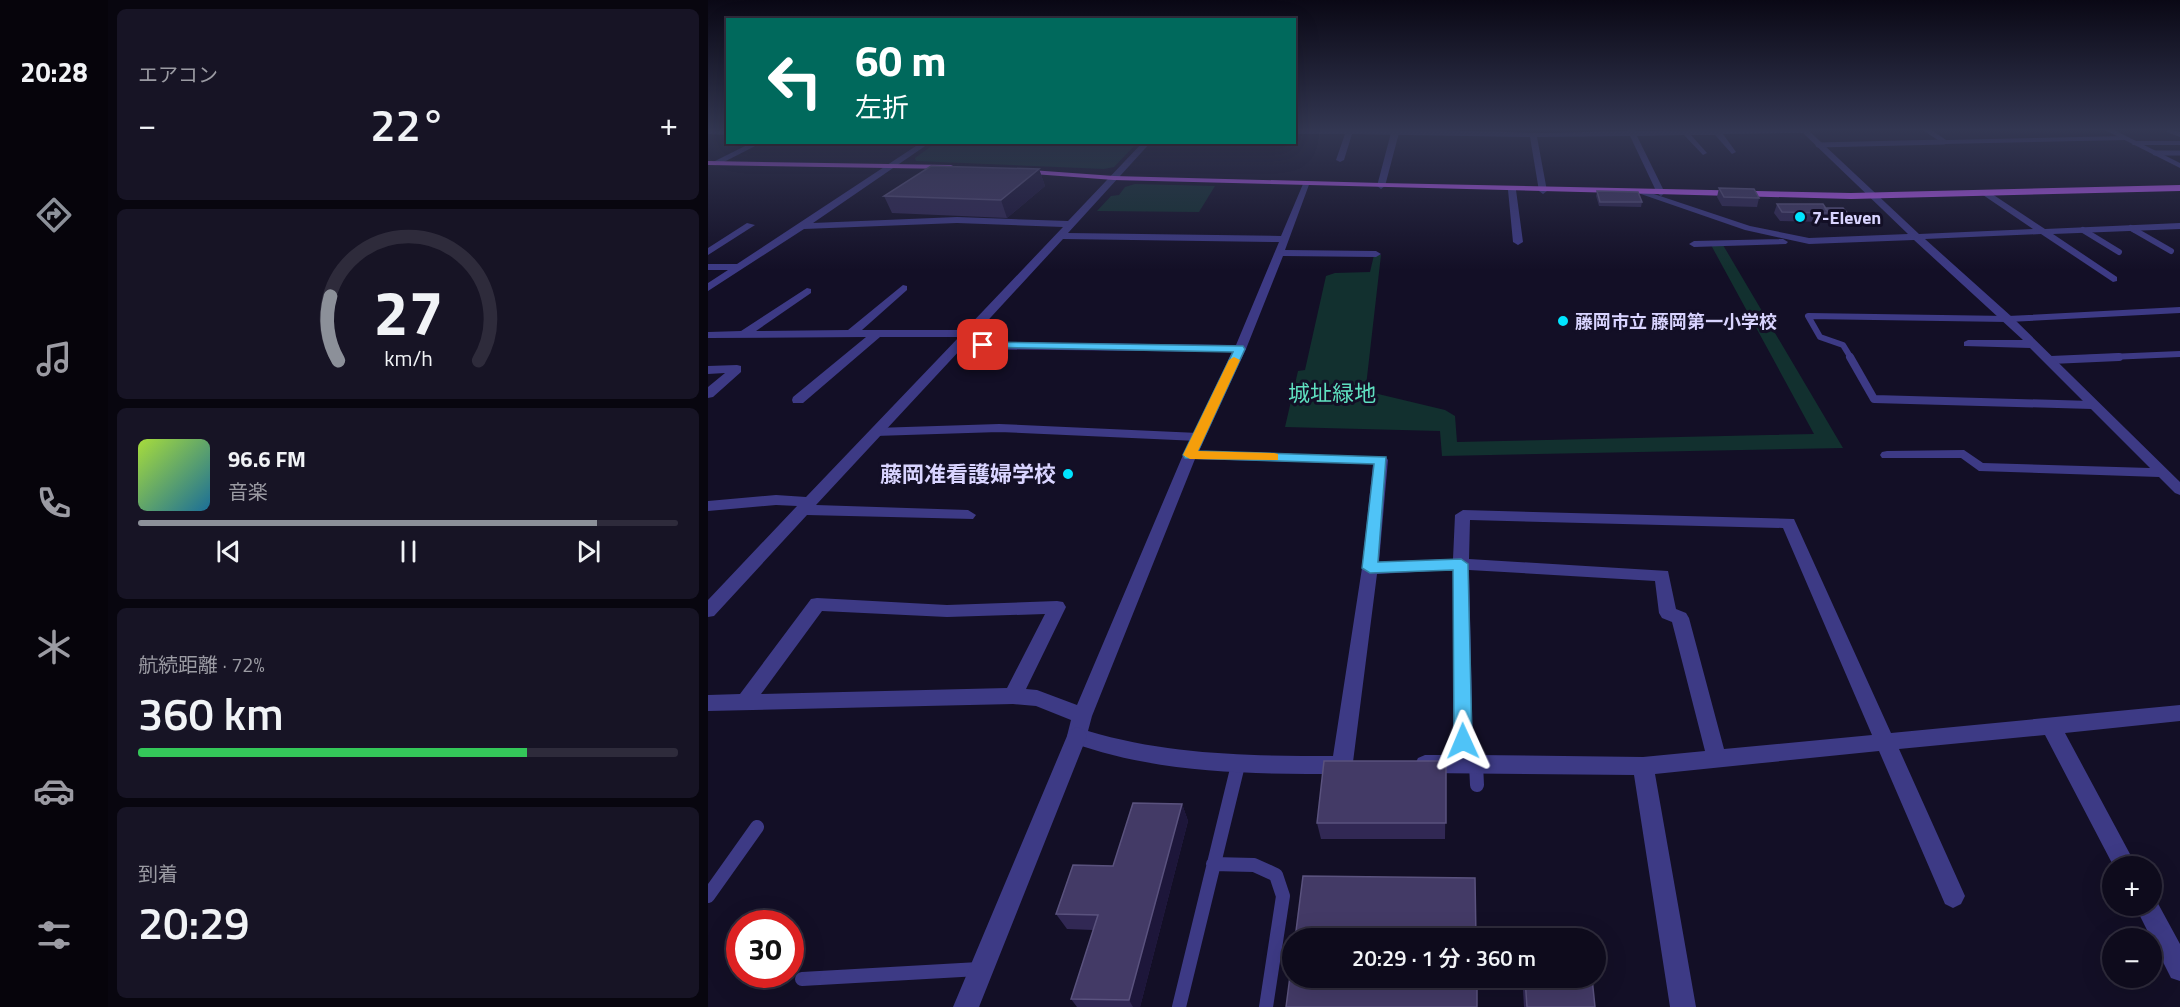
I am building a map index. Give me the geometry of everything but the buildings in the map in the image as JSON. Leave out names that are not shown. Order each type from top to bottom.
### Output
[{"type":"main road","points":[[1088,176],[1543,191],[1872,196],[2180,188]]},
{"type":"street","points":[[708,288],[878,176]]},
{"type":"street","points":[[1381,186],[1384,176]]},
{"type":"street","points":[[1540,176],[1543,191]]},
{"type":"street","points":[[1653,176],[1661,193]]},
{"type":"street","points":[[1851,176],[2051,360],[2092,405],[2180,490]]},
{"type":"street","points":[[708,610],[960,345],[968,333],[1114,178]]},
{"type":"street","points":[[966,1007],[1190,455],[1240,349],[1307,184]]},
{"type":"street","points":[[1512,190],[1518,242]]},
{"type":"street","points":[[1642,193],[1748,228],[1809,241]]},
{"type":"street","points":[[1986,193],[2113,279]]},
{"type":"street","points":[[800,226],[957,220],[1070,224]]},
{"type":"street","points":[[708,252],[750,225]]},
{"type":"street","points":[[1694,244],[1920,238],[2180,226]]},
{"type":"street","points":[[1060,236],[1284,239]]},
{"type":"street","points":[[1278,253],[1376,254]]},
{"type":"street","points":[[708,267],[739,267]]},
{"type":"street","points":[[852,333],[903,288]]},
{"type":"street","points":[[743,335],[807,291]]},
{"type":"street","points":[[798,400],[878,333]]},
{"type":"street","points":[[708,335],[968,333]]},
{"type":"street","points":[[1968,344],[2033,344]]},
{"type":"street","points":[[960,345],[1240,349]]},
{"type":"street","points":[[708,370],[737,369],[708,394]]},
{"type":"street","points":[[1887,454],[1964,454],[1979,467],[2160,473]]},
{"type":"street","points":[[1190,455],[1381,460],[1370,568],[1342,765]]},
{"type":"street","points":[[708,506],[776,500],[806,506],[968,515]]},
{"type":"street","points":[[1469,764],[1461,564],[1463,515],[1789,522],[1953,896]]},
{"type":"street","points":[[1370,568],[1461,564],[1662,575],[1668,613],[1680,618],[1718,759]]},
{"type":"street","points":[[744,703],[817,604],[947,611],[1057,607],[1013,696]]},
{"type":"street","points":[[708,703],[1013,696],[1037,698],[1121,751],[1238,765],[1364,765]]},
{"type":"street","points":[[1408,764],[1643,766],[2180,713]]},
{"type":"street","points":[[2051,726],[2120,856]]},
{"type":"street","points":[[1643,766],[1683,1007]]},
{"type":"street","points":[[2152,916],[2180,969]]},
{"type":"lane","points":[[2131,228],[2171,251]]},
{"type":"lane","points":[[2083,230],[2119,252]]},
{"type":"lane","points":[[2092,405],[1874,399],[1843,345],[1820,337],[1808,316],[2008,319],[2180,310]]},
{"type":"lane","points":[[2051,360],[2180,354]]},
{"type":"lane","points":[[875,432],[999,428],[1198,437]]},
{"type":"lane","points":[[1469,764],[1477,785]]},
{"type":"lane","points":[[1179,1007],[1238,765]]},
{"type":"lane","points":[[708,896],[757,827]]},
{"type":"lane","points":[[1213,864],[1254,865],[1276,875],[1283,896],[1266,1007]]},
{"type":"lane","points":[[804,979],[982,969]]},
{"type":"green space","points":[[1135,184],[1215,186],[1199,212],[1097,211],[1111,196],[1119,195],[1125,187]]},
{"type":"green space","name":"城址緑地","points":[[1711,245],[1723,245],[1843,448],[1442,456],[1440,431],[1285,427],[1298,371],[1305,370],[1326,276],[1335,273],[1370,272],[1374,255],[1381,255],[1366,386],[1374,393],[1445,410],[1455,416],[1457,442],[1814,434]]},
{"type":"slow traffic","points":[[1234,360],[1190,455],[1274,457]]},
{"type":"place","name":"7-Eleven","points":[[1800,217]]},
{"type":"place","name":"藤岡市立 藤岡第一小学校","points":[[1563,321]]},
{"type":"place","name":"藤岡准看護婦学校","points":[[1068,474]]},
{"type":"route","points":[[983,345],[1240,349],[1190,455],[1381,460],[1370,568],[1461,564],[1463,741]]}]
